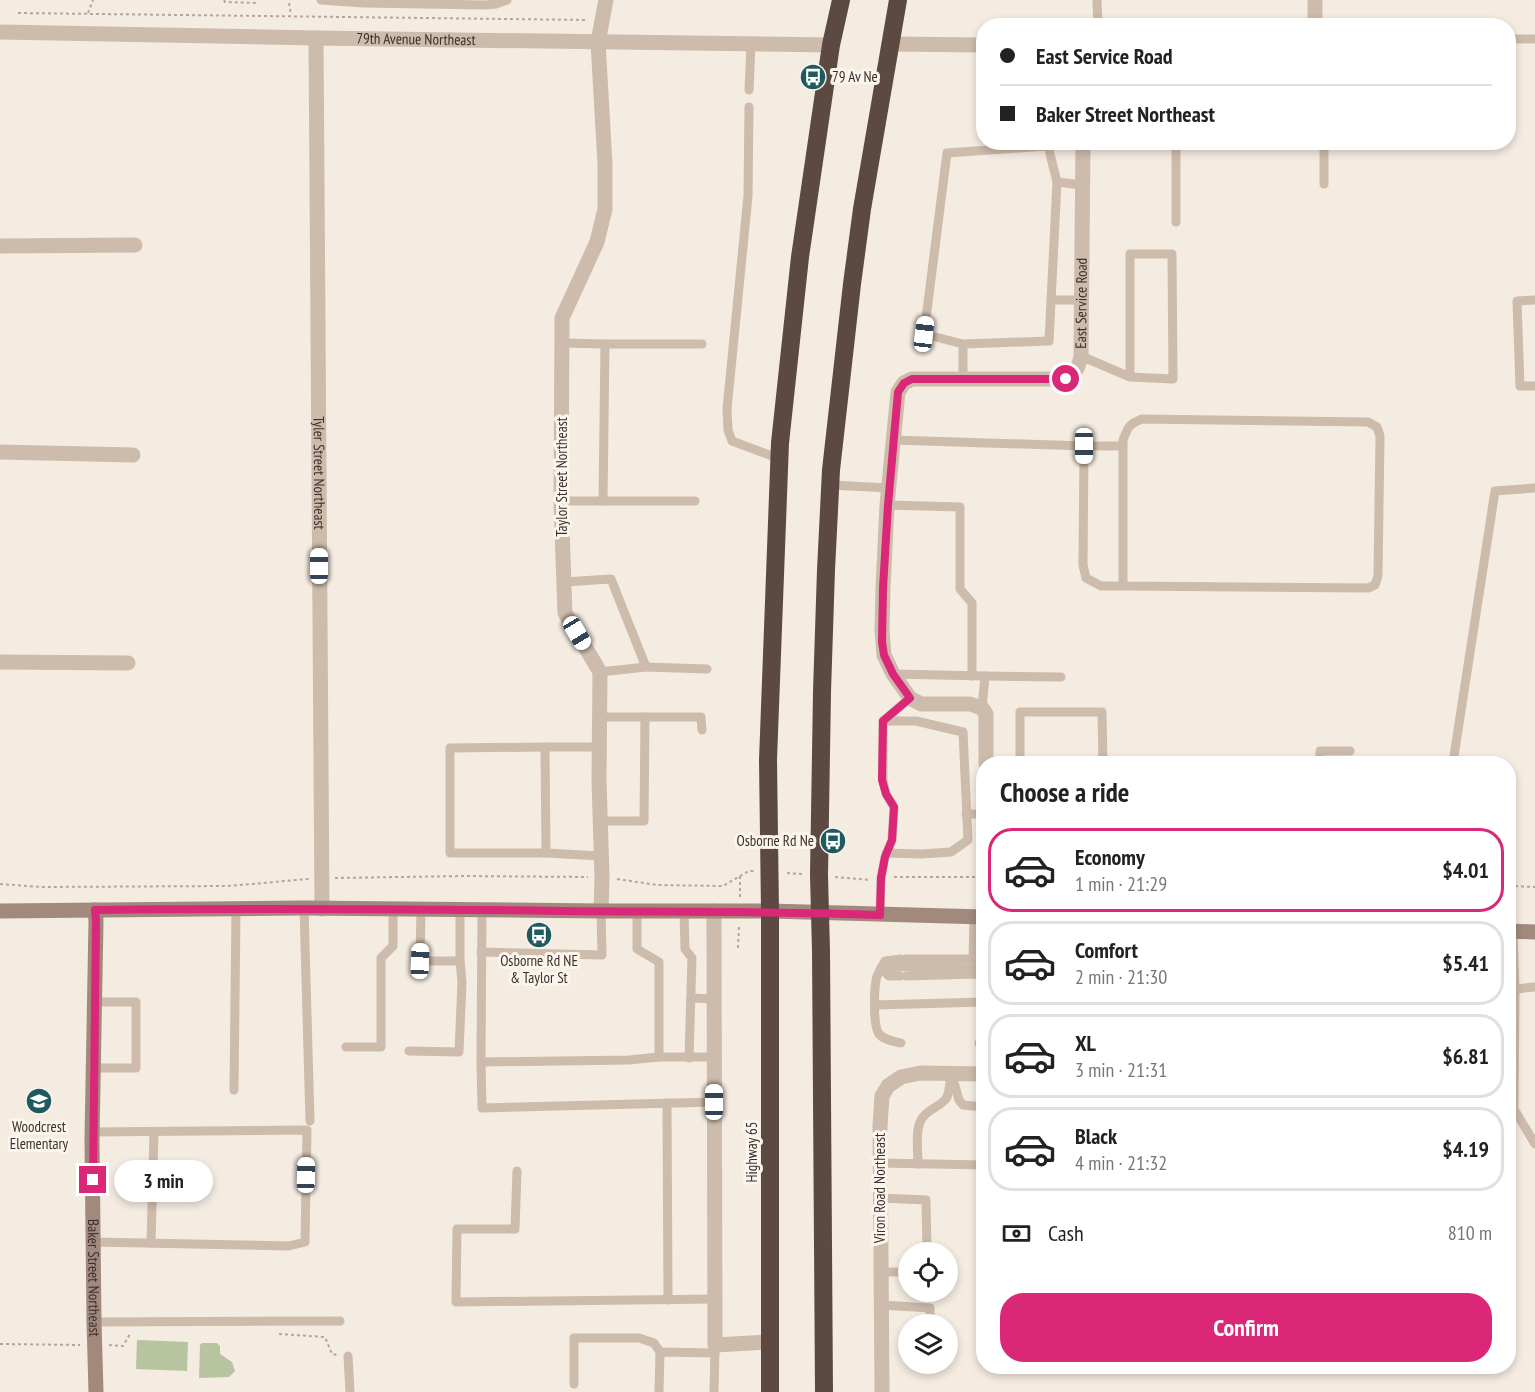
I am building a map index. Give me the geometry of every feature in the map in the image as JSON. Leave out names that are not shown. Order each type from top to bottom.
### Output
[{"type":"highway","name":"Highway 65","points":[[770,1392],[768,760],[780,459],[800,256],[831,45],[841,0]]},
{"type":"highway","points":[[824,1392],[819,875],[822,692],[831,485],[862,209],[898,0]]},
{"type":"street","name":"Taylor Street Northeast","points":[[600,672],[565,613],[561,501],[562,318],[597,242],[604,209],[598,42],[606,0]]},
{"type":"street","points":[[1315,0],[1315,18]]},
{"type":"street","name":"79th Avenue Northeast","points":[[0,32],[831,45]]},
{"type":"street","name":"Tyler Street Northeast","points":[[316,38],[322,909]]},
{"type":"street","points":[[890,44],[976,45]]},
{"type":"street","name":"East Service Road","points":[[910,698],[893,674],[884,655],[882,642],[889,488],[898,392],[904,383],[912,379],[1066,379],[1075,373],[1081,356],[1083,150]]},
{"type":"street","points":[[0,246],[135,245]]},
{"type":"street","points":[[0,452],[133,455]]},
{"type":"street","points":[[0,662],[128,663]]},
{"type":"street","points":[[600,672],[601,911]]},
{"type":"street","points":[[910,698],[921,704],[970,704],[982,708],[986,714],[986,756]]},
{"type":"street","points":[[0,910],[303,908],[770,911],[976,917]]},
{"type":"street","name":"Baker Street Northeast","points":[[95,910],[92,1131],[96,1392]]},
{"type":"street","points":[[714,911],[715,1349],[770,1342]]},
{"type":"street","points":[[1516,931],[1535,932]]},
{"type":"street","name":"Viron Road Northeast","points":[[882,1392],[880,1126],[882,1096],[888,1086],[901,1077],[920,1073],[976,1074]]},
{"type":"lane","points":[[321,0],[485,5],[507,0]]},
{"type":"lane","points":[[1097,0],[1098,18]]},
{"type":"lane","points":[[1516,39],[1535,39]]},
{"type":"lane","points":[[749,90],[751,44]]},
{"type":"lane","points":[[749,107],[748,196],[727,409],[728,430],[732,441],[780,459]]},
{"type":"lane","points":[[990,150],[947,153],[924,334],[963,344],[1049,341],[1057,182],[1049,150]]},
{"type":"lane","points":[[1176,150],[1176,222]]},
{"type":"lane","points":[[1324,150],[1324,184]]},
{"type":"lane","points":[[1057,182],[1082,185]]},
{"type":"lane","points":[[1081,356],[1130,377],[1173,379],[1172,254],[1130,254],[1130,377]]},
{"type":"lane","points":[[1051,300],[1082,300]]},
{"type":"lane","points":[[1535,300],[1517,301],[1520,386],[1535,386]]},
{"type":"lane","points":[[562,343],[702,344]]},
{"type":"lane","points":[[603,501],[604,344]]},
{"type":"lane","points":[[963,344],[963,379]]},
{"type":"lane","points":[[1084,446],[1083,565],[1086,578],[1101,586],[1368,588],[1375,585],[1378,576],[1380,436],[1377,427],[1368,422],[1142,419],[1132,423],[1123,440],[1124,586]]},
{"type":"lane","points":[[893,440],[1123,446]]},
{"type":"lane","points":[[831,485],[889,488]]},
{"type":"lane","points":[[1455,756],[1495,491],[1535,488]]},
{"type":"lane","points":[[561,501],[695,501]]},
{"type":"lane","points":[[888,505],[960,507],[960,589],[972,603],[972,676]]},
{"type":"lane","points":[[564,582],[611,579],[646,667]]},
{"type":"lane","points":[[600,672],[646,667],[707,669]]},
{"type":"lane","points":[[893,674],[1061,677]]},
{"type":"lane","points":[[982,708],[985,676]]},
{"type":"lane","points":[[880,915],[881,878],[886,853],[892,840],[894,807],[886,794],[882,780],[883,721],[910,698]]},
{"type":"lane","points":[[1020,756],[1020,712],[1102,712],[1103,756]]},
{"type":"lane","points":[[599,717],[701,717],[702,730]]},
{"type":"lane","points":[[600,821],[644,821],[645,717]]},
{"type":"lane","points":[[883,721],[916,721],[963,732],[968,840],[951,852],[886,853]]},
{"type":"lane","points":[[545,747],[546,853]]},
{"type":"lane","points":[[599,747],[450,748],[450,853],[546,853],[600,856]]},
{"type":"lane","points":[[1320,756],[1320,751],[1350,751]]},
{"type":"lane","points":[[966,814],[976,814]]},
{"type":"lane","points":[[303,908],[310,1121]]},
{"type":"lane","points":[[234,1090],[236,909]]},
{"type":"lane","points":[[346,1047],[381,1047],[381,958],[393,946],[393,909]]},
{"type":"lane","points":[[421,909],[420,961],[460,961]]},
{"type":"lane","points":[[409,1051],[459,1052],[462,982],[460,910]]},
{"type":"lane","points":[[482,910],[482,1108],[714,1102]]},
{"type":"lane","points":[[482,952],[602,955],[601,911]]},
{"type":"lane","points":[[637,911],[637,949],[659,962],[659,1057]]},
{"type":"lane","points":[[684,911],[685,949],[692,958],[689,1058]]},
{"type":"lane","points":[[973,959],[976,938]]},
{"type":"lane","points":[[903,967],[976,959]]},
{"type":"lane","points":[[692,965],[714,966]]},
{"type":"lane","points":[[903,967],[976,974]]},
{"type":"lane","points":[[901,1044],[886,1040],[877,1029],[876,979],[881,968],[976,968]]},
{"type":"lane","points":[[1516,989],[1535,987]]},
{"type":"lane","points":[[691,999],[714,999]]},
{"type":"lane","points":[[94,1068],[136,1068],[136,1002],[95,1002]]},
{"type":"lane","points":[[875,1005],[976,1002]]},
{"type":"lane","points":[[481,1062],[714,1057]]},
{"type":"lane","points":[[918,1164],[921,1119],[947,1097],[951,1073]]},
{"type":"lane","points":[[951,1073],[957,1096],[962,1104]]},
{"type":"lane","points":[[667,1103],[668,1300]]},
{"type":"lane","points":[[942,1103],[976,1106]]},
{"type":"lane","points":[[1516,1112],[1535,1144]]},
{"type":"lane","points":[[92,1131],[308,1130],[305,1242],[289,1246],[93,1242]]},
{"type":"lane","points":[[151,1244],[154,1132]]},
{"type":"lane","points":[[880,1163],[976,1165]]},
{"type":"lane","points":[[517,1171],[515,1229],[457,1229],[456,1302],[715,1299]]},
{"type":"lane","points":[[880,1198],[926,1200],[927,1242]]},
{"type":"lane","points":[[881,1272],[898,1272]]},
{"type":"lane","points":[[881,1305],[930,1308],[930,1314]]},
{"type":"lane","points":[[94,1322],[340,1321]]},
{"type":"lane","points":[[574,1384],[574,1338],[639,1338],[654,1343],[660,1352],[659,1392]]},
{"type":"lane","points":[[660,1352],[715,1349],[714,1392]]},
{"type":"lane","points":[[348,1356],[350,1392]]},
{"type":"path","points":[[88,13],[93,0]]},
{"type":"path","points":[[224,0],[225,2],[258,3]]},
{"type":"path","points":[[289,3],[291,15]]},
{"type":"path","points":[[18,13],[602,20]]},
{"type":"path","points":[[0,884],[41,888],[228,886],[321,878],[465,876],[602,877],[657,885],[723,886],[749,871],[870,880],[976,877]]},
{"type":"path","points":[[1516,886],[1535,886]]},
{"type":"path","points":[[0,1344],[123,1346],[130,1333],[137,1332]]},
{"type":"path","points":[[270,1334],[325,1337],[332,1354],[348,1356]]},
{"type":"green space","points":[[137,1340],[188,1342],[187,1371],[136,1369]]},
{"type":"green space","points":[[217,1343],[220,1346],[220,1354],[232,1362],[235,1371],[229,1377],[199,1378],[200,1345]]},
{"type":"place","name":"79 Av Ne","points":[[813,77]]},
{"type":"place","name":"Osborne Rd Ne","points":[[833,841]]},
{"type":"place","name":"Osborne Rd NE & Taylor St","points":[[539,935]]},
{"type":"place","name":"Woodcrest Elementary","points":[[39,1101]]},
{"type":"route","points":[[93,1180],[95,910],[303,908],[770,911],[880,915],[881,878],[885,857],[892,840],[894,807],[886,794],[882,780],[883,721],[910,698],[893,674],[884,655],[882,642],[888,505],[898,392],[904,383],[912,379],[1066,379]]}]
